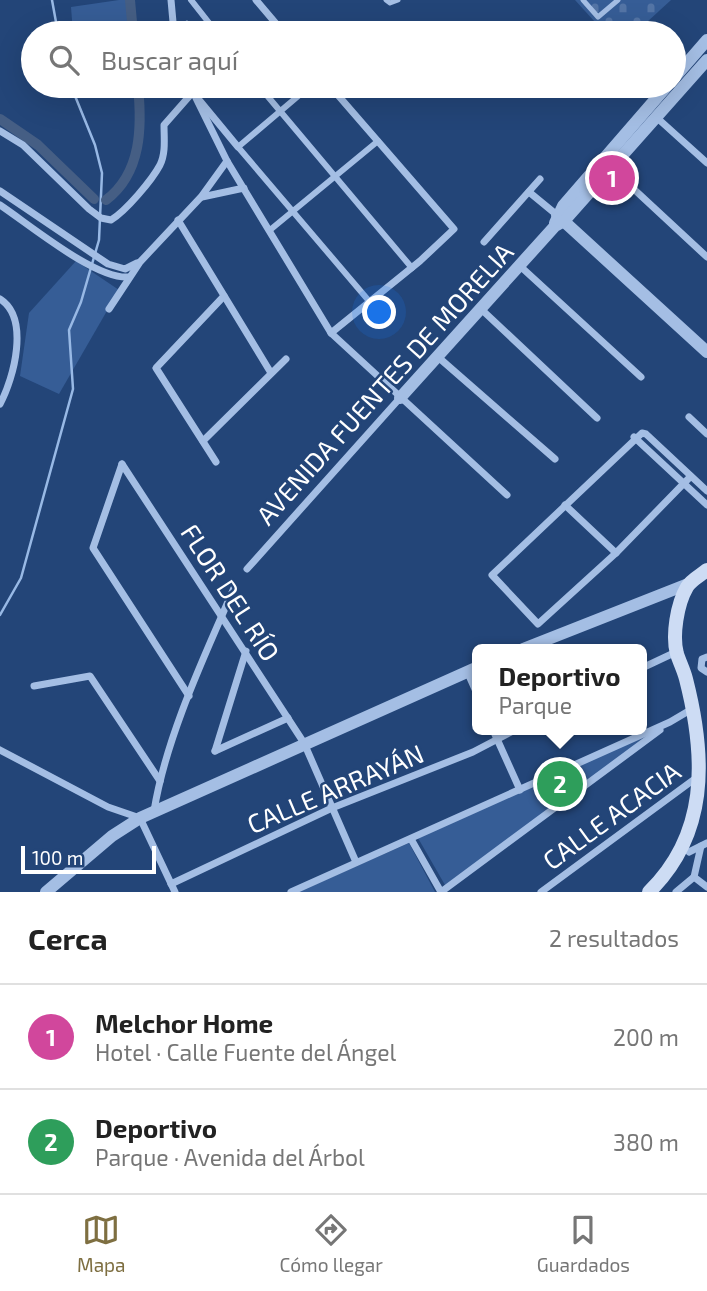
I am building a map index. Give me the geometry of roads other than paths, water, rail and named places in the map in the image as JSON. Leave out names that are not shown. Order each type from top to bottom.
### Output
[{"type":"main road","points":[[649,892],[699,847],[706,777],[692,709],[676,652],[678,611],[688,584],[707,570]]},
{"type":"main road","points":[[688,584],[707,583]]},
{"type":"street","points":[[171,0],[173,21]]},
{"type":"street","points":[[191,0],[208,21]]},
{"type":"street","points":[[256,0],[274,21]]},
{"type":"street","name":"AVENIDA FUENTES DE MORELIA","points":[[686,79],[703,62],[707,40]]},
{"type":"street","name":"AVENIDA FUENTES DE MORELIA","points":[[686,71],[703,62]]},
{"type":"street","points":[[0,131],[23,145],[98,216],[111,220],[120,214],[160,165],[164,152],[164,125],[184,98]]},
{"type":"street","points":[[196,98],[228,161],[331,333],[507,495]]},
{"type":"street","points":[[199,98],[369,301]]},
{"type":"street","points":[[269,98],[412,268]]},
{"type":"street","points":[[238,147],[296,98]]},
{"type":"street","points":[[331,333],[412,268],[454,229],[340,98]]},
{"type":"street","name":"AVENIDA FUENTES DE MORELIA","points":[[651,113],[660,98]]},
{"type":"street","name":"AVENIDA FUENTES DE MORELIA","points":[[247,569],[520,266],[606,163],[666,98]]},
{"type":"street","points":[[651,113],[707,163]]},
{"type":"street","points":[[270,230],[377,141]]},
{"type":"street","points":[[109,309],[140,262],[201,197],[228,161]]},
{"type":"street","points":[[606,163],[707,257]]},
{"type":"street","points":[[484,242],[540,179]]},
{"type":"street","points":[[201,197],[244,188]]},
{"type":"street","points":[[0,191],[94,255],[125,269],[140,262]]},
{"type":"street","points":[[529,192],[707,352]]},
{"type":"street","points":[[0,205],[89,264],[116,278],[129,277]]},
{"type":"street","points":[[178,220],[271,373]]},
{"type":"street","points":[[89,264],[94,255]]},
{"type":"street","points":[[520,266],[641,377]]},
{"type":"street","points":[[216,462],[156,368],[224,296]]},
{"type":"street","points":[[0,299],[9,305],[16,319],[0,404]]},
{"type":"street","points":[[481,309],[597,418]]},
{"type":"street","points":[[438,357],[555,460]]},
{"type":"street","points":[[203,441],[286,359]]},
{"type":"street","points":[[689,417],[707,434]]},
{"type":"street","points":[[691,476],[616,553],[538,624],[492,575],[634,437],[646,434],[691,476],[707,491]]},
{"type":"street","points":[[634,437],[707,505]]},
{"type":"street","name":"FLOR DEL RÍO","points":[[190,696],[93,548],[122,464],[304,743],[356,862]]},
{"type":"street","points":[[565,505],[616,553]]},
{"type":"street","points":[[536,644],[688,584]]},
{"type":"street","points":[[154,812],[160,781],[190,696],[234,588]]},
{"type":"street","points":[[246,651],[215,751],[288,718]]},
{"type":"street","points":[[647,666],[676,652]]},
{"type":"street","points":[[707,657],[702,659],[701,668],[707,672]]},
{"type":"street","points":[[46,892],[112,836],[140,818],[472,669]]},
{"type":"street","points":[[34,686],[90,676],[160,781]]},
{"type":"street","points":[[411,839],[441,892],[670,722],[692,709]]},
{"type":"street","points":[[647,732],[670,722]]},
{"type":"street","points":[[496,735],[520,790]]},
{"type":"street","name":"CALLE ARRAYÁN","points":[[171,884],[332,808],[473,752],[504,735]]},
{"type":"street","points":[[291,892],[641,735]]},
{"type":"street","points":[[0,750],[108,807],[140,818],[175,892]]},
{"type":"street","name":"CALLE ACACIA","points":[[541,892],[706,777]]},
{"type":"street","points":[[676,892],[694,877],[699,847]]},
{"type":"street","points":[[694,877],[707,887]]},
{"type":"lane","points":[[386,0],[390,3],[398,0]]},
{"type":"lane","points":[[583,0],[598,18],[618,0]]},
{"type":"waterway","points":[[52,0],[56,21]]},
{"type":"waterway","points":[[130,0],[132,21]]},
{"type":"waterway","points":[[0,615],[21,578],[73,389],[69,330],[81,302],[99,240],[102,173],[95,145],[76,98]]},
{"type":"waterway","points":[[106,200],[118,189],[133,163],[139,133],[139,98]]},
{"type":"waterway","points":[[0,119],[38,145],[94,199]]},
{"type":"place","name":"Melchor Home","points":[[612,178]]},
{"type":"place","name":"Deportivo","points":[[560,784]]}]
